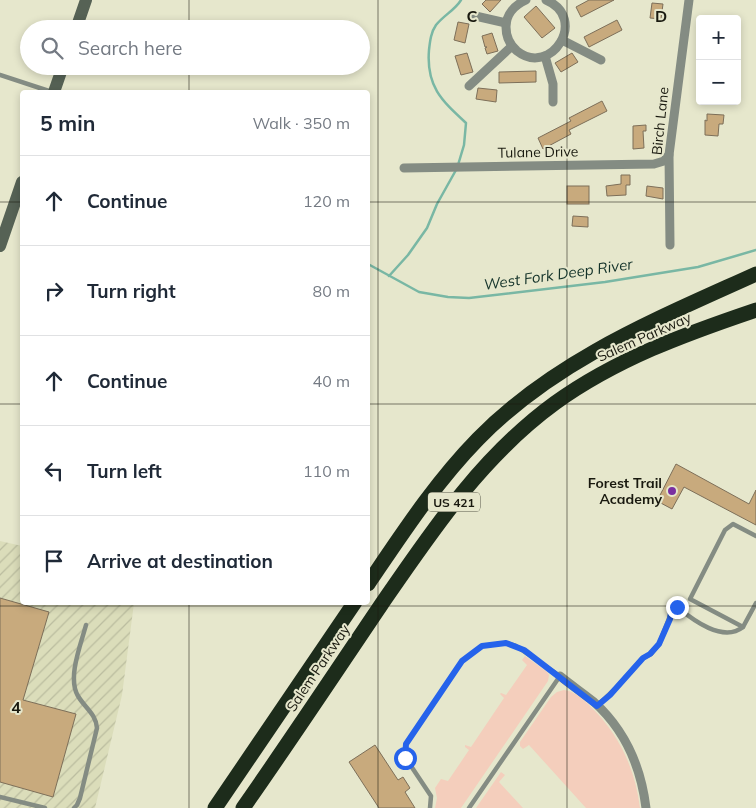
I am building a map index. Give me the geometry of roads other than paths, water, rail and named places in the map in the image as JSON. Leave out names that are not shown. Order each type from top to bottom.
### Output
[{"type":"highway","name":"Salem Parkway","points":[[370,581],[407,526],[441,481],[478,439],[519,401],[564,368],[613,341],[756,274]]},
{"type":"highway","name":"Salem Parkway","points":[[244,806],[426,539],[459,495],[494,455],[548,408],[600,374],[648,349],[756,310]]},
{"type":"highway","name":"Salem Parkway","points":[[215,808],[353,605]]},
{"type":"street","points":[[79,20],[86,0]]},
{"type":"street","points":[[526,0],[514,7],[508,17],[506,23],[507,35],[512,46],[522,54],[539,57],[555,50],[562,40],[564,23],[557,7],[546,0]]},
{"type":"street","points":[[557,7],[565,0]]},
{"type":"street","name":"Birch Lane","points":[[670,245],[669,155],[689,0]]},
{"type":"street","points":[[471,14],[506,23]]},
{"type":"street","points":[[562,40],[601,60]]},
{"type":"street","points":[[469,86],[512,46]]},
{"type":"street","points":[[545,56],[553,84],[553,102]]},
{"type":"street","points":[[55,90],[60,75]]},
{"type":"street","name":"Tulane Drive","points":[[404,168],[654,164],[664,161],[669,155]]},
{"type":"street","points":[[0,246],[20,188]]},
{"type":"street","points":[[560,676],[597,706],[615,725],[639,771],[646,808]]},
{"type":"lane","points":[[0,75],[48,90]]},
{"type":"lane","points":[[743,627],[690,599],[725,530],[733,524],[756,536]]},
{"type":"lane","points":[[597,706],[659,644],[673,608],[677,607],[691,618],[716,631],[727,633],[740,630],[743,627],[756,603]]},
{"type":"lane","points":[[74,808],[78,805],[97,728],[97,720],[77,695],[73,677],[86,624]]},
{"type":"lane","points":[[430,808],[431,796],[405,758],[406,744],[462,661],[482,646],[506,643],[524,650],[560,676],[469,808]]},
{"type":"lane","points":[[0,797],[45,808]]},
{"type":"waterway","points":[[458,165],[464,145],[466,123],[449,107],[437,91],[430,73],[429,50],[434,28],[461,0]]},
{"type":"waterway","points":[[389,276],[408,255],[427,228],[437,204],[456,170]]},
{"type":"waterway","name":"West Fork Deep River","points":[[370,265],[419,292],[448,297],[469,298],[605,282],[698,267],[756,250]]},
{"type":"place","name":"Forest Trail Academy","points":[[672,491]]}]
